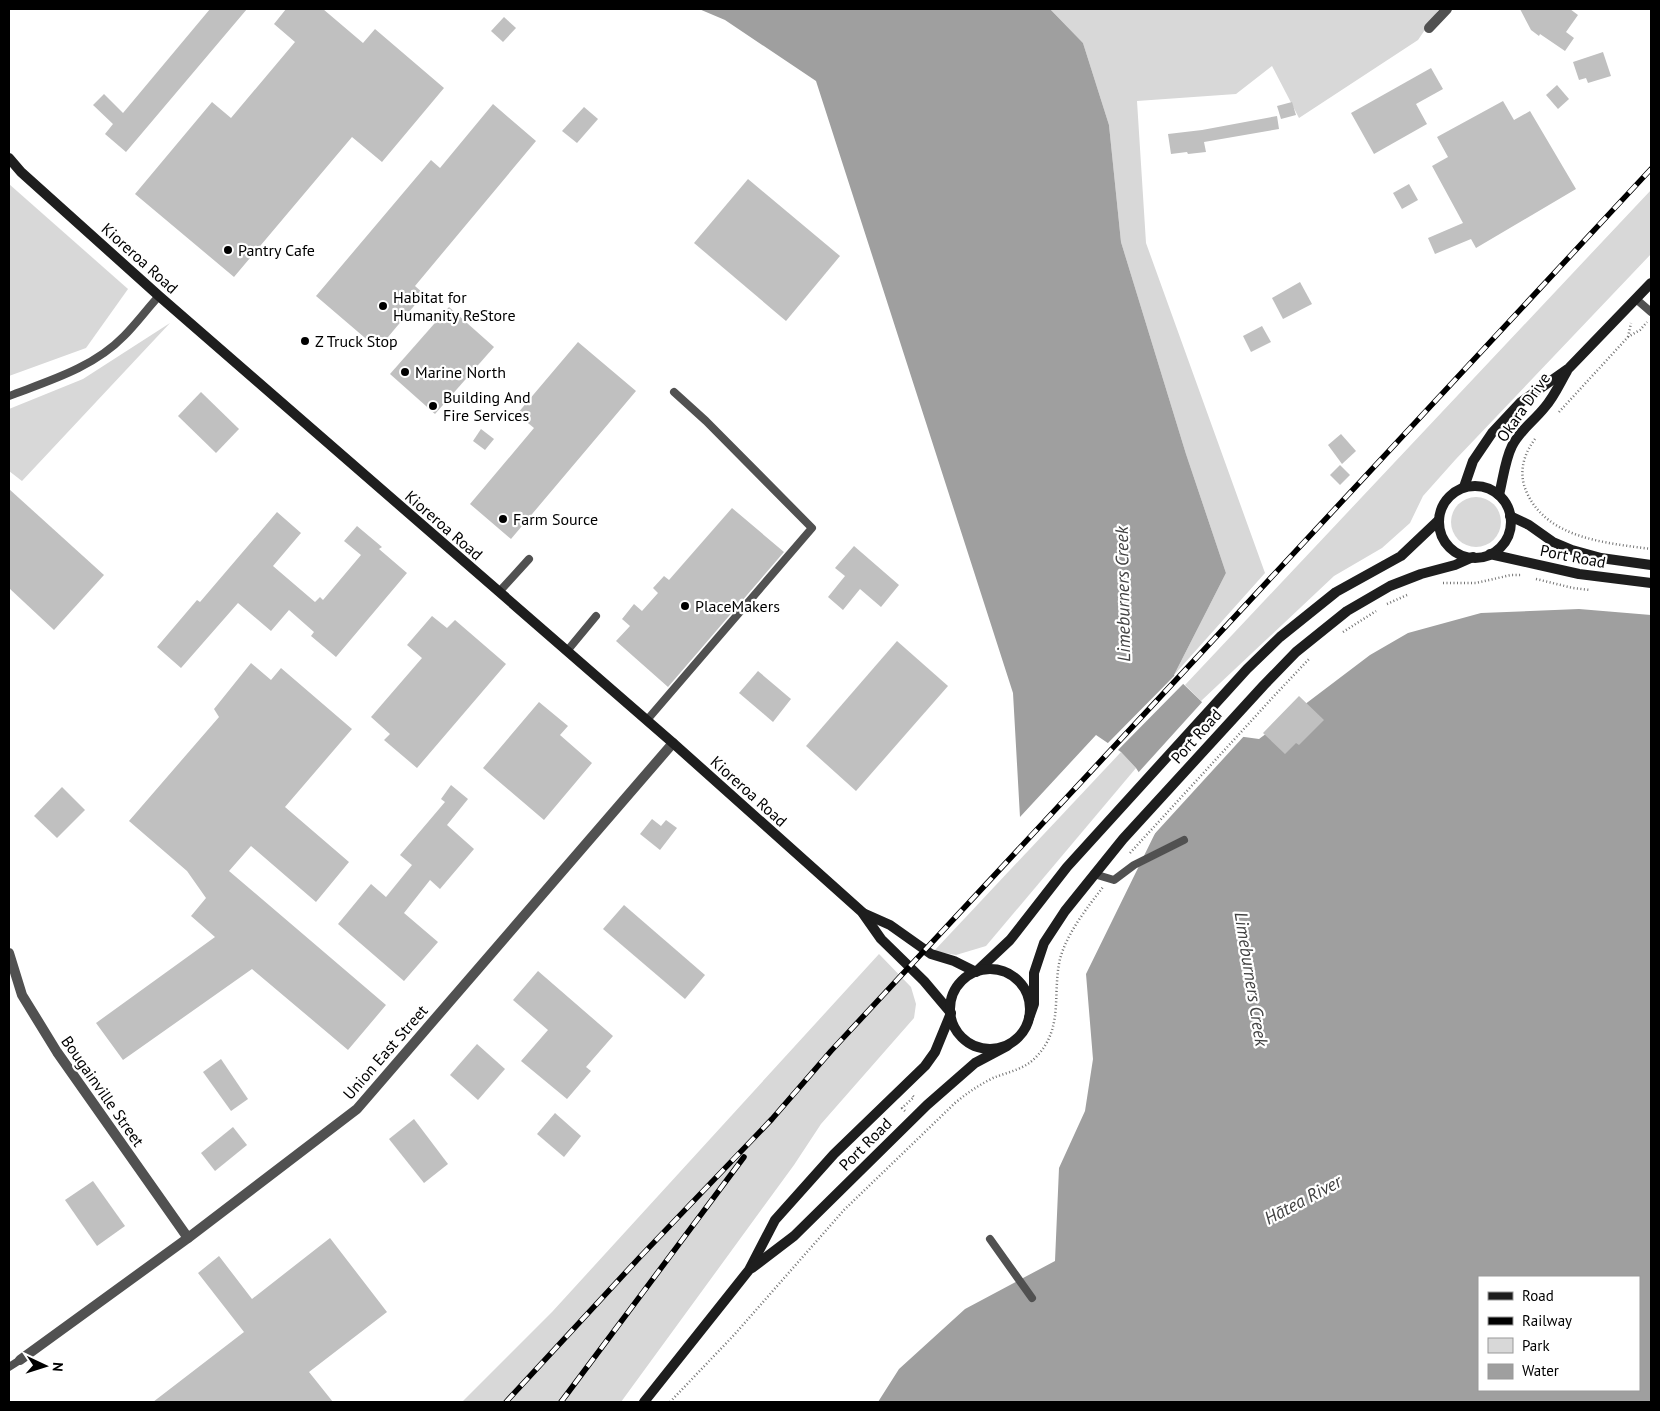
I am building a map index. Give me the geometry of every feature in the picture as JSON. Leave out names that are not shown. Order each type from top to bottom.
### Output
[{"type":"main road","name":"Kioreroa Road","points":[[9,158],[21,172],[159,296],[647,720],[862,912],[881,939],[924,981],[950,1013]]},
{"type":"main road","name":"Okara Drive","points":[[1464,487],[1473,461],[1492,433],[1521,402],[1569,368],[1651,283]]},
{"type":"main road","name":"Okara Drive","points":[[1499,495],[1508,454],[1512,445],[1528,424],[1545,407],[1569,368]]},
{"type":"main road","points":[[1482,486],[1491,490],[1499,495],[1508,508],[1510,528],[1499,548],[1490,554],[1474,558],[1464,556],[1448,546],[1443,538],[1439,520],[1444,504],[1456,491],[1464,487],[1482,486]]},
{"type":"main road","name":"Port Road","points":[[1510,516],[1529,525],[1553,542],[1572,550],[1601,558],[1651,565]]},
{"type":"main road","name":"Port Road","points":[[644,1402],[749,1270],[775,1220],[834,1154],[926,1066],[935,1052],[950,1013],[956,988],[965,978],[976,972],[1010,940],[1067,867],[1106,823],[1247,670],[1280,637],[1336,592],[1401,556],[1439,520]]},
{"type":"main road","name":"Port Road","points":[[1490,554],[1579,574],[1651,584]]},
{"type":"main road","name":"Port Road","points":[[749,1270],[794,1236],[927,1105],[975,1063],[1017,1040],[1025,1030],[1034,1004],[1034,973],[1044,943],[1065,911],[1123,839],[1264,684],[1296,652],[1347,611],[1390,586],[1421,574],[1474,558]]},
{"type":"main road","name":"Kioreroa Road","points":[[862,912],[890,925],[931,954],[976,972]]},
{"type":"main road","points":[[976,972],[988,969],[1001,970],[1012,975],[1028,994],[1029,1018]]},
{"type":"main road","points":[[950,1013],[954,1026],[960,1036],[970,1044],[982,1049],[1007,1046]]},
{"type":"street","points":[[1429,28],[1447,9]]},
{"type":"street","name":"Union East Street","points":[[20,1360],[188,1238],[357,1108],[673,743]]},
{"type":"street","name":"Bougainville Street","points":[[9,953],[22,995],[57,1052],[188,1238]]},
{"type":"lane","points":[[9,396],[66,374],[97,357],[123,337],[159,296]]},
{"type":"lane","points":[[1636,299],[1651,312]]},
{"type":"lane","points":[[647,720],[812,528],[706,421],[674,392]]},
{"type":"lane","points":[[499,592],[529,559]]},
{"type":"lane","points":[[567,651],[596,616]]},
{"type":"lane","points":[[1094,874],[1114,880],[1134,865],[1184,840]]},
{"type":"lane","points":[[990,1239],[1032,1298]]},
{"type":"lane","points":[[9,1366],[20,1360]]},
{"type":"path","points":[[1556,415],[1628,338],[1640,330],[1651,317]]},
{"type":"path","points":[[1536,436],[1524,457],[1523,485],[1531,503],[1548,521],[1568,532],[1602,543],[1651,549]]},
{"type":"path","points":[[1439,583],[1476,583],[1511,575],[1522,575]]},
{"type":"path","points":[[1530,577],[1573,588],[1592,590]]},
{"type":"path","points":[[1342,633],[1383,606],[1409,594]]},
{"type":"path","points":[[1134,849],[1275,695],[1314,656]]},
{"type":"green space","points":[[1050,9],[1439,9],[1418,40],[1299,118],[1272,66],[1236,94],[1137,101],[1146,243],[1265,573],[1174,675],[1226,573],[1186,454],[1121,242],[1109,125],[1083,43]]},
{"type":"green space","points":[[9,184],[128,289],[86,348],[9,376]]},
{"type":"green space","points":[[1651,190],[1651,254],[1456,459],[1423,496],[1410,523],[1382,548],[1334,576],[1201,701],[1185,685]]},
{"type":"green space","points":[[170,323],[22,481],[9,471],[9,409],[83,379]]},
{"type":"green space","points":[[1476,497],[1486,499],[1494,504],[1499,512],[1501,522],[1499,532],[1494,540],[1486,545],[1476,547],[1466,545],[1458,540],[1453,532],[1451,522],[1453,512],[1458,504],[1466,499]]},
{"type":"green space","points":[[1121,752],[1136,768],[986,946],[956,955],[934,951]]},
{"type":"green space","points":[[879,954],[911,987],[916,1004],[914,1018],[821,1124],[794,1165],[621,1402],[462,1402],[552,1312]]},
{"type":"water","points":[[699,9],[1050,9],[1083,43],[1109,125],[1121,242],[1186,454],[1226,573],[1174,675],[1237,736],[1259,739],[1370,655],[1408,633],[1481,613],[1579,609],[1651,615],[1651,1402],[878,1402],[899,1369],[965,1309],[1055,1261],[1059,1168],[1085,1111],[1093,1059],[1086,974],[1165,813],[1136,768],[1121,752],[1096,735],[1020,817],[1013,693],[816,81],[725,20]]},
{"type":"pier","points":[[1178,672],[1177,674],[1185,682],[1116,752],[1106,745]]},
{"type":"pier","points":[[1204,700],[1238,734],[1245,735],[1149,840],[1162,813],[1137,774]]},
{"type":"building","points":[[210,9],[247,9],[126,152],[105,134],[113,124],[93,105],[104,94],[123,113]]},
{"type":"building","points":[[286,9],[323,9],[363,43],[375,29],[444,88],[382,162],[352,137],[234,277],[135,194],[212,102],[231,118],[295,42],[274,24]]},
{"type":"building","points":[[1520,9],[1570,9],[1578,15],[1566,32],[1574,38],[1565,51],[1531,30]]},
{"type":"building","points":[[504,17],[516,28],[503,42],[491,31]]},
{"type":"building","points":[[1603,52],[1611,76],[1588,83],[1586,78],[1579,80],[1573,62]]},
{"type":"building","points":[[1431,68],[1443,89],[1416,104],[1427,124],[1374,154],[1351,113]]},
{"type":"building","points":[[1557,85],[1569,99],[1558,109],[1546,95]]},
{"type":"building","points":[[1503,101],[1514,120],[1530,111],[1576,189],[1476,248],[1471,239],[1435,254],[1428,238],[1463,223],[1432,166],[1448,157],[1437,137]]},
{"type":"building","points":[[1292,102],[1296,115],[1281,119],[1277,106]]},
{"type":"building","points":[[493,104],[536,141],[415,286],[424,294],[378,349],[316,296],[431,160],[440,168]]},
{"type":"building","points":[[584,107],[598,119],[577,143],[562,131]]},
{"type":"building","points":[[1277,116],[1279,129],[1204,142],[1206,152],[1171,154],[1168,134],[1202,130]]},
{"type":"building","points":[[748,179],[840,256],[786,321],[694,243]]},
{"type":"building","points":[[1409,184],[1418,200],[1402,209],[1393,193]]},
{"type":"building","points":[[1300,282],[1312,304],[1283,319],[1272,298]]},
{"type":"building","points":[[449,307],[494,347],[435,414],[390,374]]},
{"type":"building","points":[[1262,326],[1271,342],[1251,352],[1243,336]]},
{"type":"building","points":[[578,342],[636,391],[511,539],[470,504],[534,428],[517,414]]},
{"type":"building","points":[[201,392],[239,429],[216,453],[178,416]]},
{"type":"building","points":[[481,429],[494,439],[485,450],[473,441]]},
{"type":"building","points":[[1341,434],[1356,451],[1342,464],[1328,445]]},
{"type":"building","points":[[1340,465],[1350,475],[1340,485],[1330,475]]},
{"type":"building","points":[[9,489],[104,575],[54,630],[9,588]]},
{"type":"building","points":[[732,508],[784,552],[668,687],[616,641],[630,626],[622,619],[634,604],[642,611],[658,593],[653,588],[664,576],[669,580]]},
{"type":"building","points":[[277,512],[301,533],[273,566],[315,602],[320,597],[323,600],[361,555],[344,541],[357,526],[382,547],[379,549],[407,573],[336,657],[311,636],[314,632],[289,610],[271,631],[238,603],[181,668],[157,647],[197,600],[200,602]]},
{"type":"building","points":[[854,546],[899,585],[881,607],[860,589],[843,610],[828,597],[845,576],[835,568]]},
{"type":"building","points":[[432,616],[447,628],[455,620],[506,664],[417,768],[384,740],[390,734],[371,717],[422,658],[407,645]]},
{"type":"building","points":[[897,641],[948,686],[856,791],[806,746]]},
{"type":"building","points":[[251,663],[271,680],[281,668],[352,729],[285,807],[349,862],[316,902],[251,846],[229,871],[386,1005],[348,1050],[252,969],[123,1060],[96,1023],[215,937],[191,916],[206,898],[187,871],[129,821],[219,717],[214,709]]},
{"type":"building","points":[[758,671],[791,699],[773,722],[739,693]]},
{"type":"building","points":[[1299,696],[1324,720],[1299,745],[1296,743],[1285,754],[1263,733]]},
{"type":"building","points":[[539,702],[568,726],[560,735],[592,763],[544,820],[483,768]]},
{"type":"building","points":[[451,785],[468,799],[447,825],[474,849],[440,889],[430,880],[404,913],[438,942],[404,981],[338,924],[371,884],[386,897],[412,865],[400,855],[445,802],[441,799]]},
{"type":"building","points":[[62,787],[85,810],[57,838],[34,816]]},
{"type":"building","points":[[652,819],[661,826],[666,820],[677,828],[660,850],[640,834]]},
{"type":"building","points":[[624,905],[705,975],[685,999],[603,929]]},
{"type":"building","points":[[538,971],[613,1036],[586,1067],[591,1071],[567,1099],[521,1061],[548,1030],[513,1000]]},
{"type":"building","points":[[477,1044],[505,1069],[478,1100],[450,1075]]},
{"type":"building","points":[[221,1059],[248,1099],[231,1111],[203,1072]]},
{"type":"building","points":[[555,1113],[581,1136],[564,1157],[537,1134]]},
{"type":"building","points":[[414,1119],[448,1164],[424,1183],[389,1139]]},
{"type":"building","points":[[233,1127],[247,1145],[215,1171],[201,1153]]},
{"type":"building","points":[[93,1181],[125,1226],[97,1246],[65,1200]]},
{"type":"building","points":[[330,1238],[387,1312],[309,1372],[333,1402],[153,1402],[244,1332],[198,1273],[219,1256],[252,1299]]},
{"type":"railway","points":[[506,1402],[639,1258],[772,1119],[831,1051],[1651,169]]},
{"type":"railway","points":[[561,1402],[744,1157]]},
{"type":"place","name":"Pantry Cafe","points":[[228,250]]},
{"type":"place","name":"Habitat for Humanity ReStore","points":[[383,306]]},
{"type":"place","name":"Z Truck Stop","points":[[305,341]]},
{"type":"place","name":"Marine North","points":[[405,372]]},
{"type":"place","name":"Building And Fire Services","points":[[433,406]]},
{"type":"place","name":"Farm Source","points":[[503,519]]},
{"type":"place","name":"PlaceMakers","points":[[685,606]]},
{"type":"water label","name":"Limeburners Creek","points":[[1123,594]]},
{"type":"water label","name":"Limeburners Creek","points":[[1251,979]]},
{"type":"water label","name":"Hātea River","points":[[1303,1200]]}]
